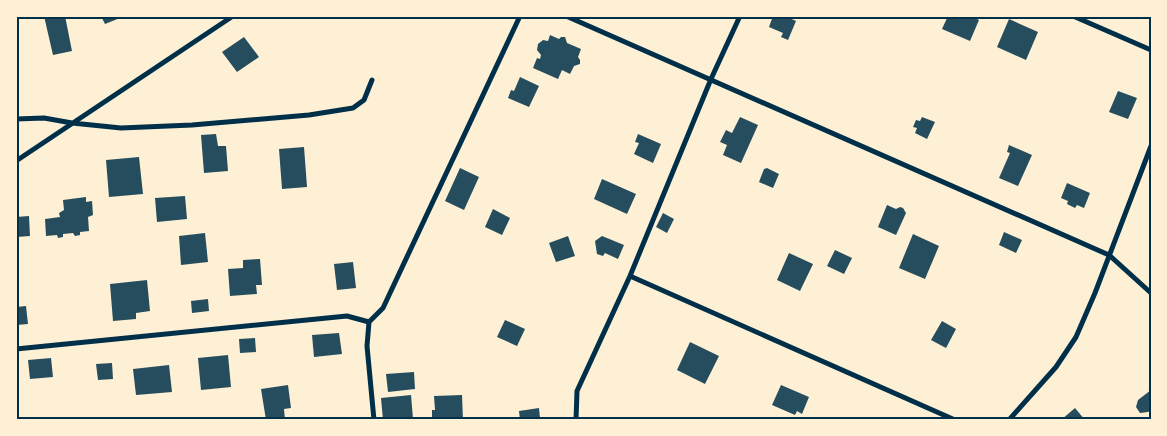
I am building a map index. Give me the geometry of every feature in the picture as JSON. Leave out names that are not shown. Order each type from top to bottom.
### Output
[{"type":"street","points":[[16,160],[233,16]]},
{"type":"street","points":[[374,420],[367,346],[369,322],[383,308],[520,16]]},
{"type":"street","points":[[566,16],[1109,255],[1151,293]]},
{"type":"street","points":[[576,420],[577,391],[630,276],[711,79],[740,16]]},
{"type":"street","points":[[1073,16],[1151,50]]},
{"type":"street","points":[[16,119],[44,118],[121,128],[309,115],[354,108],[364,100],[372,80]]},
{"type":"street","points":[[1009,420],[1056,367],[1076,337],[1151,146]]},
{"type":"street","points":[[630,276],[955,420]]},
{"type":"street","points":[[16,348],[347,316],[369,322]]},
{"type":"building","points":[[44,16],[65,16],[72,51],[53,55]]},
{"type":"building","points":[[101,16],[125,16],[105,24]]},
{"type":"building","points":[[773,16],[785,16],[796,21],[788,40],[781,37],[783,33],[769,27]]},
{"type":"building","points":[[948,16],[971,16],[979,20],[970,41],[942,29]]},
{"type":"building","points":[[1009,19],[1038,32],[1026,60],[997,47]]},
{"type":"building","points":[[550,35],[559,39],[565,37],[567,43],[581,49],[578,57],[580,64],[574,66],[570,74],[562,70],[558,79],[533,68],[537,58],[540,59],[541,55],[537,50],[538,44],[543,40],[548,41]]},
{"type":"building","points":[[244,37],[259,57],[237,72],[222,52]]},
{"type":"building","points":[[520,77],[539,86],[529,107],[508,98],[511,90],[514,91]]},
{"type":"building","points":[[1118,91],[1137,98],[1128,119],[1109,112]]},
{"type":"building","points":[[740,117],[758,125],[741,163],[723,155],[727,145],[720,142],[726,130],[732,133]]},
{"type":"building","points":[[922,117],[935,122],[927,139],[915,133],[917,128],[913,127],[916,120],[920,121]]},
{"type":"building","points":[[216,134],[218,146],[226,146],[228,171],[204,173],[201,135]]},
{"type":"building","points":[[638,134],[661,144],[653,163],[634,154],[639,143],[635,142]]},
{"type":"building","points":[[1009,145],[1032,155],[1018,186],[999,178],[1010,153],[1007,152]]},
{"type":"building","points":[[304,147],[307,187],[282,189],[279,149]]},
{"type":"building","points":[[139,157],[143,194],[109,197],[106,160]]},
{"type":"building","points":[[460,168],[479,177],[464,210],[445,201]]},
{"type":"building","points":[[767,168],[779,174],[773,188],[759,182],[764,169]]},
{"type":"building","points":[[602,179],[636,194],[627,214],[594,199]]},
{"type":"building","points":[[1067,183],[1090,193],[1084,208],[1077,205],[1075,208],[1067,204],[1068,201],[1061,198]]},
{"type":"building","points":[[185,196],[187,219],[157,222],[155,198]]},
{"type":"building","points":[[86,197],[86,202],[92,201],[93,215],[88,217],[89,231],[80,232],[80,235],[75,236],[73,233],[63,234],[63,237],[58,238],[57,235],[46,236],[45,219],[60,217],[59,213],[64,210],[63,200]]},
{"type":"building","points":[[887,205],[896,209],[903,208],[906,213],[896,235],[878,227]]},
{"type":"building","points":[[493,209],[510,218],[502,235],[485,227]]},
{"type":"building","points":[[663,213],[674,219],[667,233],[656,227]]},
{"type":"building","points":[[29,216],[30,236],[16,237],[16,217]]},
{"type":"building","points":[[1004,232],[1022,240],[1016,253],[999,245]]},
{"type":"building","points":[[205,233],[208,262],[181,265],[179,236]]},
{"type":"building","points":[[913,234],[939,246],[925,279],[899,268]]},
{"type":"building","points":[[568,236],[575,256],[556,262],[549,243]]},
{"type":"building","points":[[602,236],[624,245],[618,259],[605,253],[603,256],[597,254],[595,241]]},
{"type":"building","points":[[835,250],[852,258],[844,274],[827,266]]},
{"type":"building","points":[[789,253],[813,264],[800,291],[777,280]]},
{"type":"building","points":[[260,259],[262,285],[256,285],[257,294],[230,296],[228,269],[243,268],[243,260]]},
{"type":"building","points":[[353,262],[356,288],[337,290],[334,264]]},
{"type":"building","points":[[147,280],[150,311],[136,313],[136,319],[113,321],[110,284]]},
{"type":"building","points":[[208,299],[209,311],[192,313],[191,301]]},
{"type":"building","points":[[26,306],[28,324],[16,325],[16,307]]},
{"type":"building","points":[[505,320],[525,329],[517,346],[497,337]]},
{"type":"building","points":[[942,321],[956,329],[946,348],[931,340]]},
{"type":"building","points":[[339,333],[342,354],[314,357],[312,335]]},
{"type":"building","points":[[255,338],[256,352],[240,353],[239,339]]},
{"type":"building","points":[[690,342],[719,356],[705,384],[677,370]]},
{"type":"building","points":[[228,355],[231,387],[201,390],[198,358]]},
{"type":"building","points":[[51,358],[53,377],[30,379],[28,360]]},
{"type":"building","points":[[112,363],[113,379],[98,380],[96,364]]},
{"type":"building","points":[[169,365],[172,392],[136,395],[133,369]]},
{"type":"building","points":[[414,372],[415,389],[388,392],[386,374]]},
{"type":"building","points":[[288,385],[291,408],[284,409],[285,420],[266,420],[261,389]]},
{"type":"building","points":[[781,385],[809,397],[802,414],[797,411],[795,415],[772,405]]},
{"type":"building","points":[[1151,390],[1151,410],[1140,413],[1136,407],[1138,400]]},
{"type":"building","points":[[411,395],[413,419],[383,420],[381,398]]},
{"type":"building","points":[[462,395],[463,420],[437,420],[437,418],[432,418],[432,410],[435,410],[434,396]]},
{"type":"building","points":[[539,408],[540,418],[545,418],[545,420],[520,420],[519,411]]},
{"type":"building","points":[[1075,408],[1085,420],[1061,420]]}]
